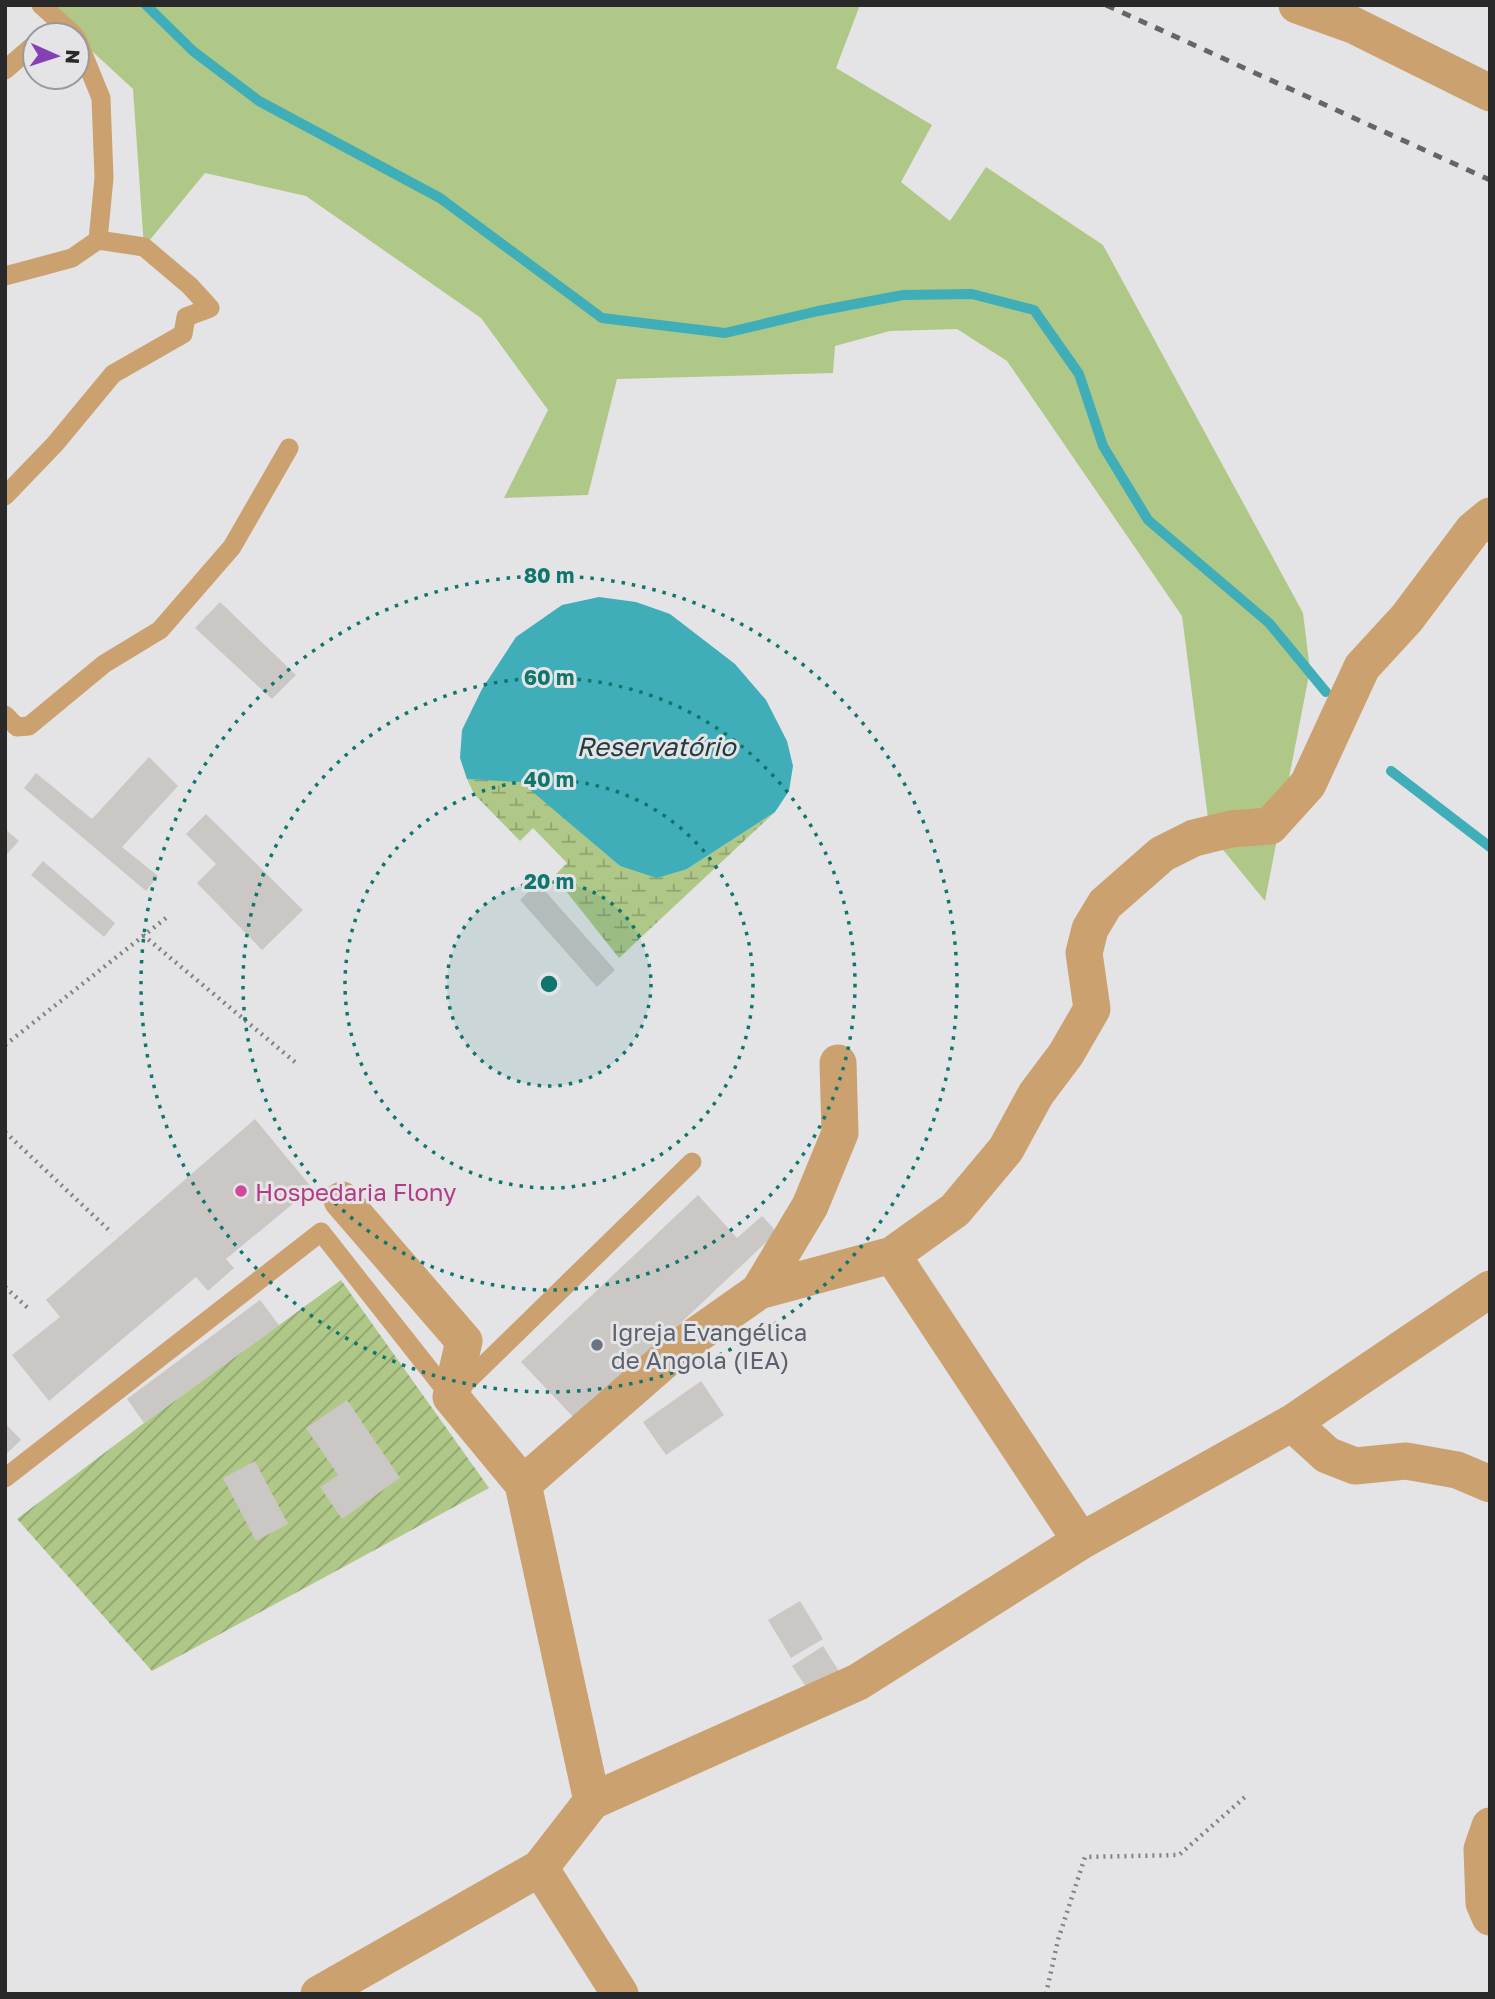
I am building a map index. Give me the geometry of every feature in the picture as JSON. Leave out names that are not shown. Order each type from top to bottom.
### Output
[{"type":"street","points":[[1297,5],[1353,25],[1490,93]]},
{"type":"street","points":[[523,1483],[681,1346],[759,1291],[892,1255],[955,1210],[1006,1149],[1036,1094],[1066,1054],[1092,1009],[1084,953],[1090,929],[1105,904],[1162,853],[1194,838],[1231,829],[1270,826],[1308,784],[1362,667],[1407,618],[1473,530],[1490,516]]},
{"type":"street","points":[[759,1291],[810,1206],[840,1133],[838,1063]]},
{"type":"street","points":[[342,1200],[464,1340],[452,1397],[523,1483],[592,1801]]},
{"type":"street","points":[[892,1255],[1081,1541]]},
{"type":"street","points":[[318,1994],[540,1868],[592,1801],[858,1682],[1081,1541],[1292,1423],[1490,1289]]},
{"type":"street","points":[[1292,1423],[1327,1455],[1356,1466],[1406,1461],[1457,1470],[1490,1484]]},
{"type":"street","points":[[1490,1826],[1482,1849],[1484,1903],[1490,1917]]},
{"type":"street","points":[[540,1868],[620,1994]]},
{"type":"lane","points":[[41,5],[53,21]]},
{"type":"lane","points":[[5,69],[21,56]]},
{"type":"lane","points":[[91,73],[101,97],[104,178],[98,240]]},
{"type":"lane","points":[[5,276],[72,258],[98,240],[144,247],[190,286],[210,308],[186,317],[183,334],[113,374],[55,444],[5,496]]},
{"type":"lane","points":[[5,715],[18,727],[29,726],[104,664],[160,630],[232,547],[289,448]]},
{"type":"lane","points":[[5,1478],[321,1232],[452,1397],[692,1162]]},
{"type":"path","points":[[5,1045],[166,918]]},
{"type":"path","points":[[143,935],[295,1062]]},
{"type":"path","points":[[5,1132],[112,1233]]},
{"type":"path","points":[[5,1287],[30,1310]]},
{"type":"path","points":[[1046,1994],[1058,1940],[1085,1857],[1179,1856],[1246,1796]]},
{"type":"green space","points":[[42,5],[860,5],[836,68],[932,125],[901,182],[950,221],[986,167],[1103,245],[1303,613],[1310,670],[1265,901],[1210,834],[1182,616],[1007,361],[957,329],[890,331],[835,346],[833,373],[617,379],[588,495],[504,498],[548,410],[481,318],[306,196],[205,173],[144,247],[133,89],[91,50],[91,21],[59,21]]},
{"type":"green space","points":[[467,779],[521,781],[620,866],[687,869],[775,812],[619,958],[554,876],[567,863],[533,828],[520,841],[474,794]]},
{"type":"green space","points":[[341,1280],[489,1488],[152,1671],[17,1519]]},
{"type":"water","name":"Reservatório","points":[[599,597],[636,602],[670,614],[735,664],[766,700],[787,741],[793,766],[789,791],[775,812],[687,869],[657,878],[620,866],[521,782],[467,779],[460,758],[462,730],[482,689],[516,637],[562,605]]},
{"type":"building","points":[[220,602],[296,675],[272,699],[195,628]]},
{"type":"building","points":[[149,757],[178,786],[122,847],[158,876],[146,891],[24,788],[36,773],[92,819]]},
{"type":"building","points":[[206,814],[303,910],[262,950],[197,883],[216,864],[186,834]]},
{"type":"building","points":[[5,829],[19,841],[5,856]]},
{"type":"building","points":[[43,861],[115,923],[104,937],[31,875]]},
{"type":"building","points":[[538,883],[615,970],[597,987],[520,900]]},
{"type":"building","points":[[255,1119],[312,1188],[226,1259],[234,1268],[208,1291],[196,1277],[49,1401],[12,1355],[60,1317],[46,1300]]},
{"type":"building","points":[[698,1195],[737,1238],[762,1216],[777,1232],[577,1421],[521,1362]]},
{"type":"building","points":[[260,1300],[279,1325],[144,1423],[127,1399]]},
{"type":"building","points":[[701,1381],[724,1415],[666,1455],[643,1422]]},
{"type":"building","points":[[347,1400],[400,1478],[342,1519],[320,1487],[338,1475],[306,1428]]},
{"type":"building","points":[[5,1423],[21,1440],[5,1455]]},
{"type":"building","points":[[255,1461],[288,1524],[256,1541],[223,1478]]},
{"type":"building","points":[[800,1601],[823,1639],[791,1658],[768,1620]]},
{"type":"building","points":[[823,1646],[840,1673],[810,1693],[792,1666]]},
{"type":"waterway","points":[[146,5],[193,51],[259,101],[440,198],[602,318],[725,333],[903,295],[972,294],[1034,310],[1079,374],[1103,446],[1148,520],[1269,623],[1326,692]]},
{"type":"waterway","points":[[1391,771],[1490,847]]},
{"type":"railway","points":[[1106,5],[1490,180]]},
{"type":"place","name":"Hospedaria Flony","points":[[241,1191]]},
{"type":"place","name":"Igreja Evangélica de Angola (IEA)","points":[[597,1345]]}]
